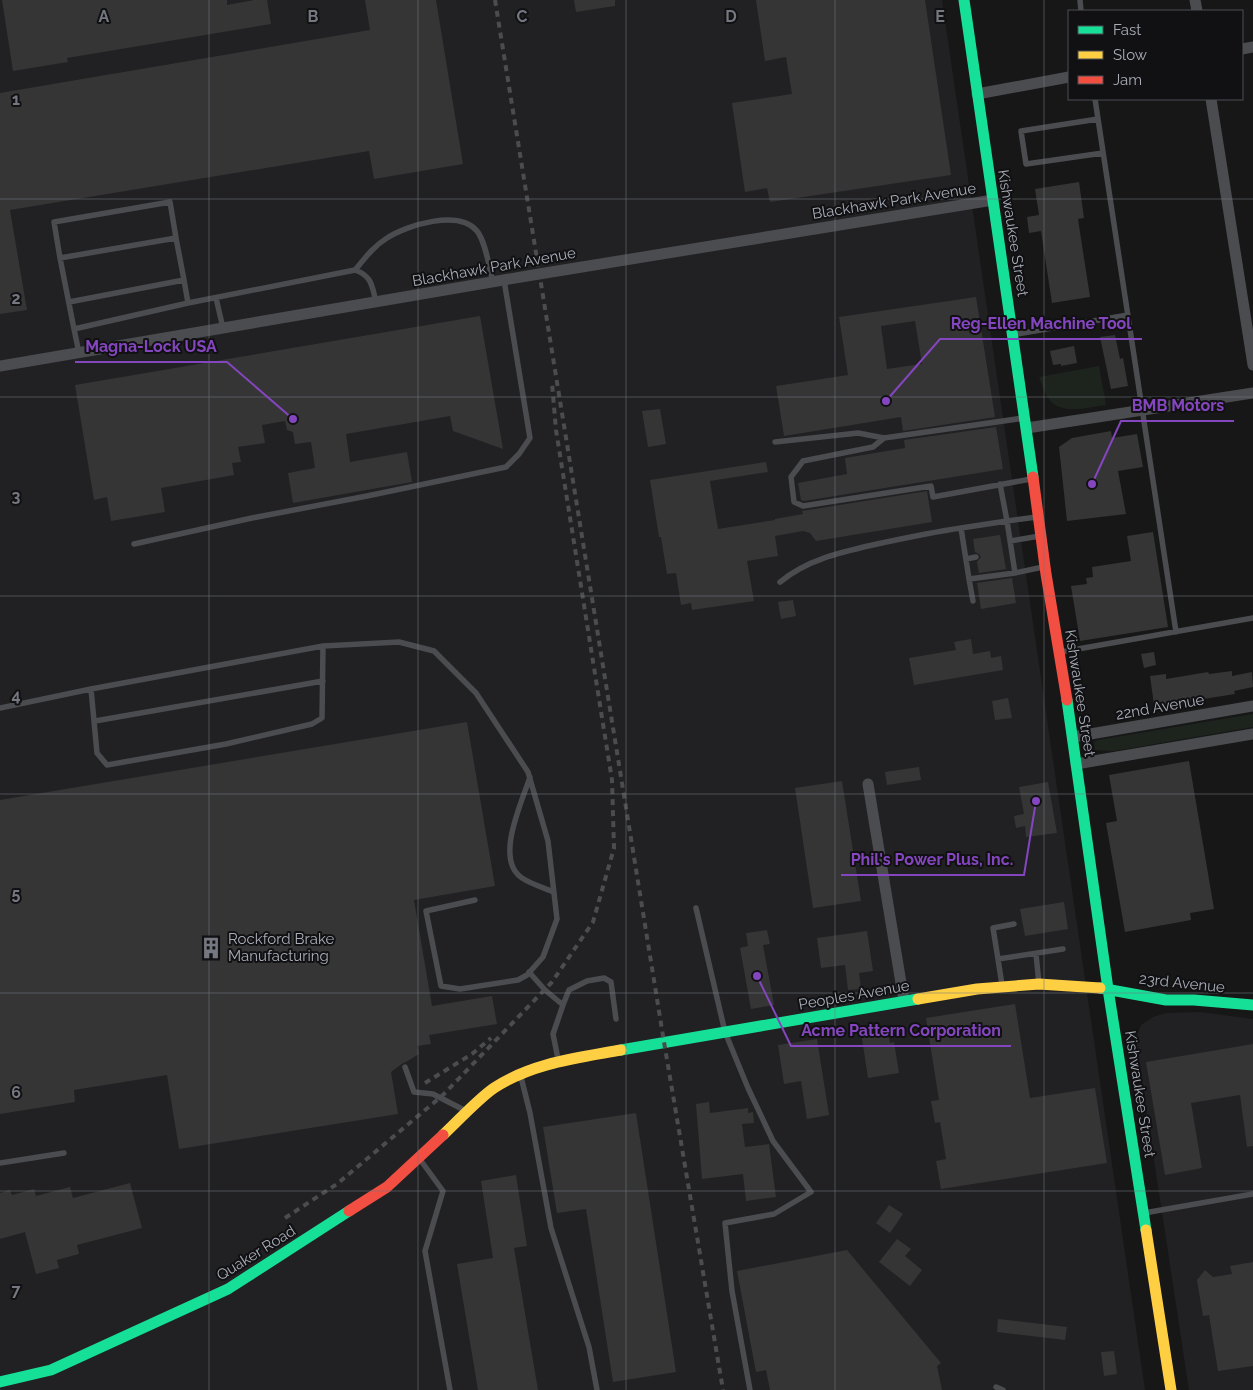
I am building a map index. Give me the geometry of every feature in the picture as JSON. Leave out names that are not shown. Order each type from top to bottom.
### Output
[{"type":"main road","name":"Kishwaukee Street","points":[[964,0],[1026,422],[1045,567],[1073,737],[1108,989],[1171,1390]]},
{"type":"main road","name":"Peoples Avenue","points":[[493,1089],[521,1074],[558,1061],[977,989],[1040,984],[1108,989]]},
{"type":"main road","name":"23rd Avenue","points":[[1108,989],[1166,1000],[1194,1000],[1253,1005]]},
{"type":"main road","name":"Quaker Road","points":[[0,1382],[51,1370],[228,1289],[388,1187],[493,1089]]},
{"type":"street","points":[[977,94],[1068,77]]},
{"type":"street","points":[[1211,100],[1253,365]]},
{"type":"street","name":"Blackhawk Park Avenue","points":[[0,366],[499,281],[993,200]]},
{"type":"street","points":[[1026,422],[1142,410],[1253,393]]},
{"type":"street","name":"22nd Avenue","points":[[1073,737],[1253,706]]},
{"type":"street","points":[[1076,764],[1253,734]]},
{"type":"street","points":[[868,784],[904,1001]]},
{"type":"lane","points":[[1095,100],[1176,632]]},
{"type":"lane","points":[[1098,119],[1021,131],[1024,156],[1026,164],[1103,153]]},
{"type":"lane","points":[[79,353],[54,222],[170,202],[188,303]]},
{"type":"lane","points":[[134,544],[252,518],[506,467],[519,454],[530,438],[499,281],[476,231],[464,222],[444,220],[414,226],[388,238],[371,251],[354,270]]},
{"type":"lane","points":[[60,258],[176,238]]},
{"type":"lane","points":[[74,329],[188,303],[354,270],[365,274],[371,283],[376,302]]},
{"type":"lane","points":[[69,302],[184,280]]},
{"type":"lane","points":[[216,298],[223,328]]},
{"type":"lane","points":[[1013,334],[1128,315]]},
{"type":"lane","points":[[775,442],[858,433],[884,438],[1026,422]]},
{"type":"lane","points":[[884,438],[873,447],[803,461],[792,477],[794,502],[803,506],[931,486],[933,497],[1034,479]]},
{"type":"lane","points":[[1000,484],[1015,572]]},
{"type":"lane","points":[[780,582],[794,570],[832,554],[921,534],[1039,516]]},
{"type":"lane","points":[[961,528],[973,601]]},
{"type":"lane","points":[[1010,541],[1041,536]]},
{"type":"lane","points":[[1003,553],[1012,552]]},
{"type":"lane","points":[[966,559],[976,557]]},
{"type":"lane","points":[[969,579],[1045,567]]},
{"type":"lane","points":[[1059,652],[1253,618]]},
{"type":"lane","points":[[0,708],[91,689],[324,646],[399,642],[434,651],[476,693],[528,772],[548,841],[557,919],[543,957],[529,972],[518,980],[460,989],[441,986],[426,911],[475,900]]},
{"type":"lane","points":[[91,689],[97,753],[107,765],[226,744],[312,724],[322,718],[324,646]]},
{"type":"lane","points":[[95,721],[323,681]]},
{"type":"lane","points":[[530,777],[510,840],[510,858],[513,869],[522,878],[554,892]]},
{"type":"lane","points":[[696,908],[725,1032],[748,1088],[774,1141],[811,1192],[774,1214],[724,1223],[732,1291],[750,1390]]},
{"type":"lane","points":[[1002,987],[993,928],[1014,924]]},
{"type":"lane","points":[[998,959],[1063,949]]},
{"type":"lane","points":[[1036,954],[1040,984]]},
{"type":"lane","points":[[529,972],[544,990],[563,1005]]},
{"type":"lane","points":[[558,1061],[553,1034],[569,990],[587,981],[604,978],[611,982],[616,1019]]},
{"type":"lane","points":[[405,1067],[414,1092],[433,1094],[469,1112]]},
{"type":"lane","points":[[521,1074],[551,1228],[590,1347],[596,1390]]},
{"type":"lane","points":[[0,1163],[64,1152]]},
{"type":"lane","points":[[419,1158],[444,1191],[425,1251],[450,1390]]},
{"type":"lane","points":[[1144,1214],[1253,1194]]},
{"type":"lane","points":[[996,1387],[1003,1390]]},
{"type":"shaded area","points":[[0,0],[942,0],[1145,1390],[0,1390]]},
{"type":"shaded area","points":[[1099,366],[1106,405],[1076,409],[1061,407],[1054,404],[1047,397],[1039,377]]},
{"type":"shaded area","points":[[1253,714],[1253,727],[1114,751],[1095,750],[1094,742],[1098,740]]},
{"type":"shaded area","points":[[1200,1012],[1253,1019],[1253,1390],[1189,1390],[1137,1048],[1137,1036],[1141,1025],[1153,1017],[1166,1013]]},
{"type":"building","points":[[2,0],[227,0],[227,5],[254,0],[267,0],[271,24],[67,58],[68,62],[13,71]]},
{"type":"building","points":[[365,0],[436,0],[463,164],[374,179],[369,151],[10,210],[27,310],[0,314],[0,93],[370,30]]},
{"type":"building","points":[[574,0],[615,0],[615,6],[576,12]]},
{"type":"building","points":[[756,0],[925,0],[951,175],[770,202],[767,188],[745,192],[732,103],[792,94],[786,57],[765,61]]},
{"type":"building","points":[[1079,182],[1084,218],[1078,219],[1090,297],[1052,303],[1041,231],[1029,233],[1027,217],[1039,215],[1035,189]]},
{"type":"building","points":[[976,297],[995,417],[903,431],[901,417],[784,436],[776,386],[848,375],[839,317]],"holes":[[[915,321],[922,364],[887,369],[881,326]]]},
{"type":"building","points":[[480,316],[503,449],[453,431],[450,416],[346,434],[350,462],[407,452],[412,482],[293,503],[288,473],[315,468],[311,442],[295,444],[293,432],[287,430],[285,421],[262,425],[265,443],[238,447],[241,462],[232,463],[234,475],[161,488],[165,512],[111,521],[107,497],[94,500],[75,385]]},
{"type":"building","points":[[1115,335],[1120,359],[1123,358],[1128,386],[1111,389],[1100,337]]},
{"type":"building","points":[[1074,346],[1077,363],[1061,366],[1061,364],[1053,365],[1050,351]]},
{"type":"building","points":[[660,409],[666,444],[648,447],[642,411]]},
{"type":"building","points":[[996,427],[1003,469],[801,500],[798,483],[847,474],[845,458],[905,448],[904,440]]},
{"type":"building","points":[[1111,431],[1112,438],[1137,434],[1143,467],[1118,471],[1126,514],[1067,521],[1059,447],[1072,438]]},
{"type":"building","points":[[766,462],[768,472],[710,481],[718,529],[803,514],[802,511],[927,491],[932,522],[816,541],[810,533],[803,531],[775,536],[778,556],[747,561],[754,601],[692,610],[691,603],[681,605],[676,573],[667,574],[650,480]]},
{"type":"building","points":[[1153,532],[1168,627],[1080,641],[1071,586],[1087,584],[1086,578],[1093,577],[1092,567],[1131,561],[1127,536]]},
{"type":"building","points":[[1000,535],[1006,569],[979,573],[977,562],[981,557],[975,552],[973,539]]},
{"type":"building","points":[[1012,578],[1016,603],[981,609],[977,583]]},
{"type":"building","points":[[793,600],[796,616],[781,619],[778,602]]},
{"type":"building","points":[[971,639],[973,654],[990,651],[991,658],[1001,656],[1003,670],[914,685],[909,658],[956,650],[954,642]]},
{"type":"building","points":[[1154,652],[1156,665],[1144,668],[1141,654]]},
{"type":"building","points":[[1232,671],[1232,676],[1252,672],[1253,687],[1234,691],[1235,694],[1154,705],[1150,676],[1166,674],[1166,679],[1208,672],[1209,674]]},
{"type":"building","points":[[1008,698],[1012,718],[995,720],[992,701]]},
{"type":"building","name":"Rockford Brake Manufacturing","points":[[467,722],[495,886],[414,900],[432,1006],[492,996],[497,1024],[429,1035],[431,1044],[417,1046],[419,1054],[391,1072],[398,1114],[179,1149],[167,1075],[74,1090],[75,1102],[0,1114],[0,800]]},
{"type":"building","points":[[1189,761],[1214,909],[1190,913],[1191,920],[1125,932],[1106,823],[1117,821],[1109,775]]},
{"type":"building","points":[[919,767],[921,780],[887,785],[885,772]]},
{"type":"building","points":[[842,781],[861,901],[813,908],[795,788]]},
{"type":"building","points":[[1048,782],[1057,833],[1026,837],[1025,826],[1016,828],[1014,816],[1024,814],[1019,787]]},
{"type":"building","points":[[1064,902],[1068,929],[1025,936],[1020,909]]},
{"type":"building","points":[[767,930],[770,944],[763,945],[774,1005],[751,1009],[740,948],[748,946],[746,933]]},
{"type":"building","points":[[867,931],[873,971],[859,973],[861,989],[848,990],[845,965],[821,968],[817,938]]},
{"type":"building","points":[[1015,1004],[1030,1098],[1095,1088],[1107,1163],[941,1189],[936,1161],[946,1159],[940,1122],[935,1123],[931,1101],[939,1100],[926,1018]]},
{"type":"building","points":[[887,1028],[890,1043],[894,1042],[899,1073],[868,1078],[861,1032]]},
{"type":"building","points":[[817,1039],[829,1115],[807,1119],[801,1081],[784,1084],[778,1045]]},
{"type":"building","points":[[1253,1044],[1253,1146],[1247,1147],[1240,1095],[1191,1103],[1202,1168],[1165,1175],[1146,1062]]},
{"type":"building","points":[[709,1102],[710,1113],[748,1108],[748,1113],[753,1112],[754,1123],[742,1124],[745,1147],[769,1144],[776,1197],[746,1201],[743,1174],[702,1179],[696,1104]]},
{"type":"building","points":[[636,1113],[676,1372],[613,1382],[586,1209],[557,1213],[543,1127]]},
{"type":"building","points":[[516,1175],[527,1246],[514,1248],[538,1390],[478,1390],[457,1264],[493,1258],[481,1181]]},
{"type":"building","points":[[130,1183],[142,1228],[77,1245],[79,1254],[57,1260],[59,1268],[36,1274],[25,1232],[0,1239],[0,1193],[10,1190],[12,1195],[34,1189],[36,1196],[70,1187],[73,1198]]},
{"type":"building","points":[[889,1205],[903,1214],[890,1233],[876,1223]]},
{"type":"building","points":[[897,1239],[911,1249],[905,1256],[922,1270],[910,1286],[879,1262]]},
{"type":"building","points":[[847,1250],[941,1363],[937,1366],[942,1390],[770,1390],[766,1370],[756,1372],[737,1271]]},
{"type":"building","points":[[1253,1262],[1253,1366],[1218,1371],[1209,1315],[1203,1316],[1197,1280],[1205,1270],[1213,1277],[1232,1274],[1230,1266]]},
{"type":"building","points":[[998,1319],[1067,1327],[1065,1340],[997,1332]]},
{"type":"building","points":[[1114,1351],[1117,1374],[1104,1376],[1101,1352]]},
{"type":"railway","points":[[495,0],[664,1042],[723,1390]]},
{"type":"railway","points":[[285,1218],[337,1184],[443,1095],[552,982],[593,922],[614,848],[612,780],[556,430],[552,383]]},
{"type":"railway","points":[[425,1083],[472,1054],[491,1038]]},
{"type":"traffic: fast","points":[[964,0],[1033,477]]},
{"type":"traffic: fast","points":[[1067,700],[1108,989],[1146,1230]]},
{"type":"traffic: fast","points":[[1100,988],[1166,1000],[1194,1000],[1253,1005]]},
{"type":"traffic: fast","points":[[621,1050],[918,999]]},
{"type":"traffic: fast","points":[[0,1382],[51,1370],[228,1289],[349,1211]]},
{"type":"traffic: slow","points":[[918,999],[977,989],[1039,984],[1100,988]]},
{"type":"traffic: slow","points":[[443,1135],[481,1098],[509,1080],[539,1067],[621,1050]]},
{"type":"traffic: slow","points":[[1146,1230],[1171,1390]]},
{"type":"traffic: jam","points":[[1033,477],[1046,574],[1067,700]]},
{"type":"traffic: jam","points":[[349,1211],[387,1187],[443,1135]]},
{"type":"place","name":"Reg-Ellen Machine Tool","points":[[886,401]]},
{"type":"place","name":"Magna-Lock USA","points":[[293,419]]},
{"type":"place","name":"BMB Motors","points":[[1092,484]]},
{"type":"place","name":"Phil's Power Plus, Inc.","points":[[1036,801]]},
{"type":"place","name":"Rockford Brake Manufacturing","points":[[211,948]]},
{"type":"place","name":"Acme Pattern Corporation","points":[[757,976]]}]
